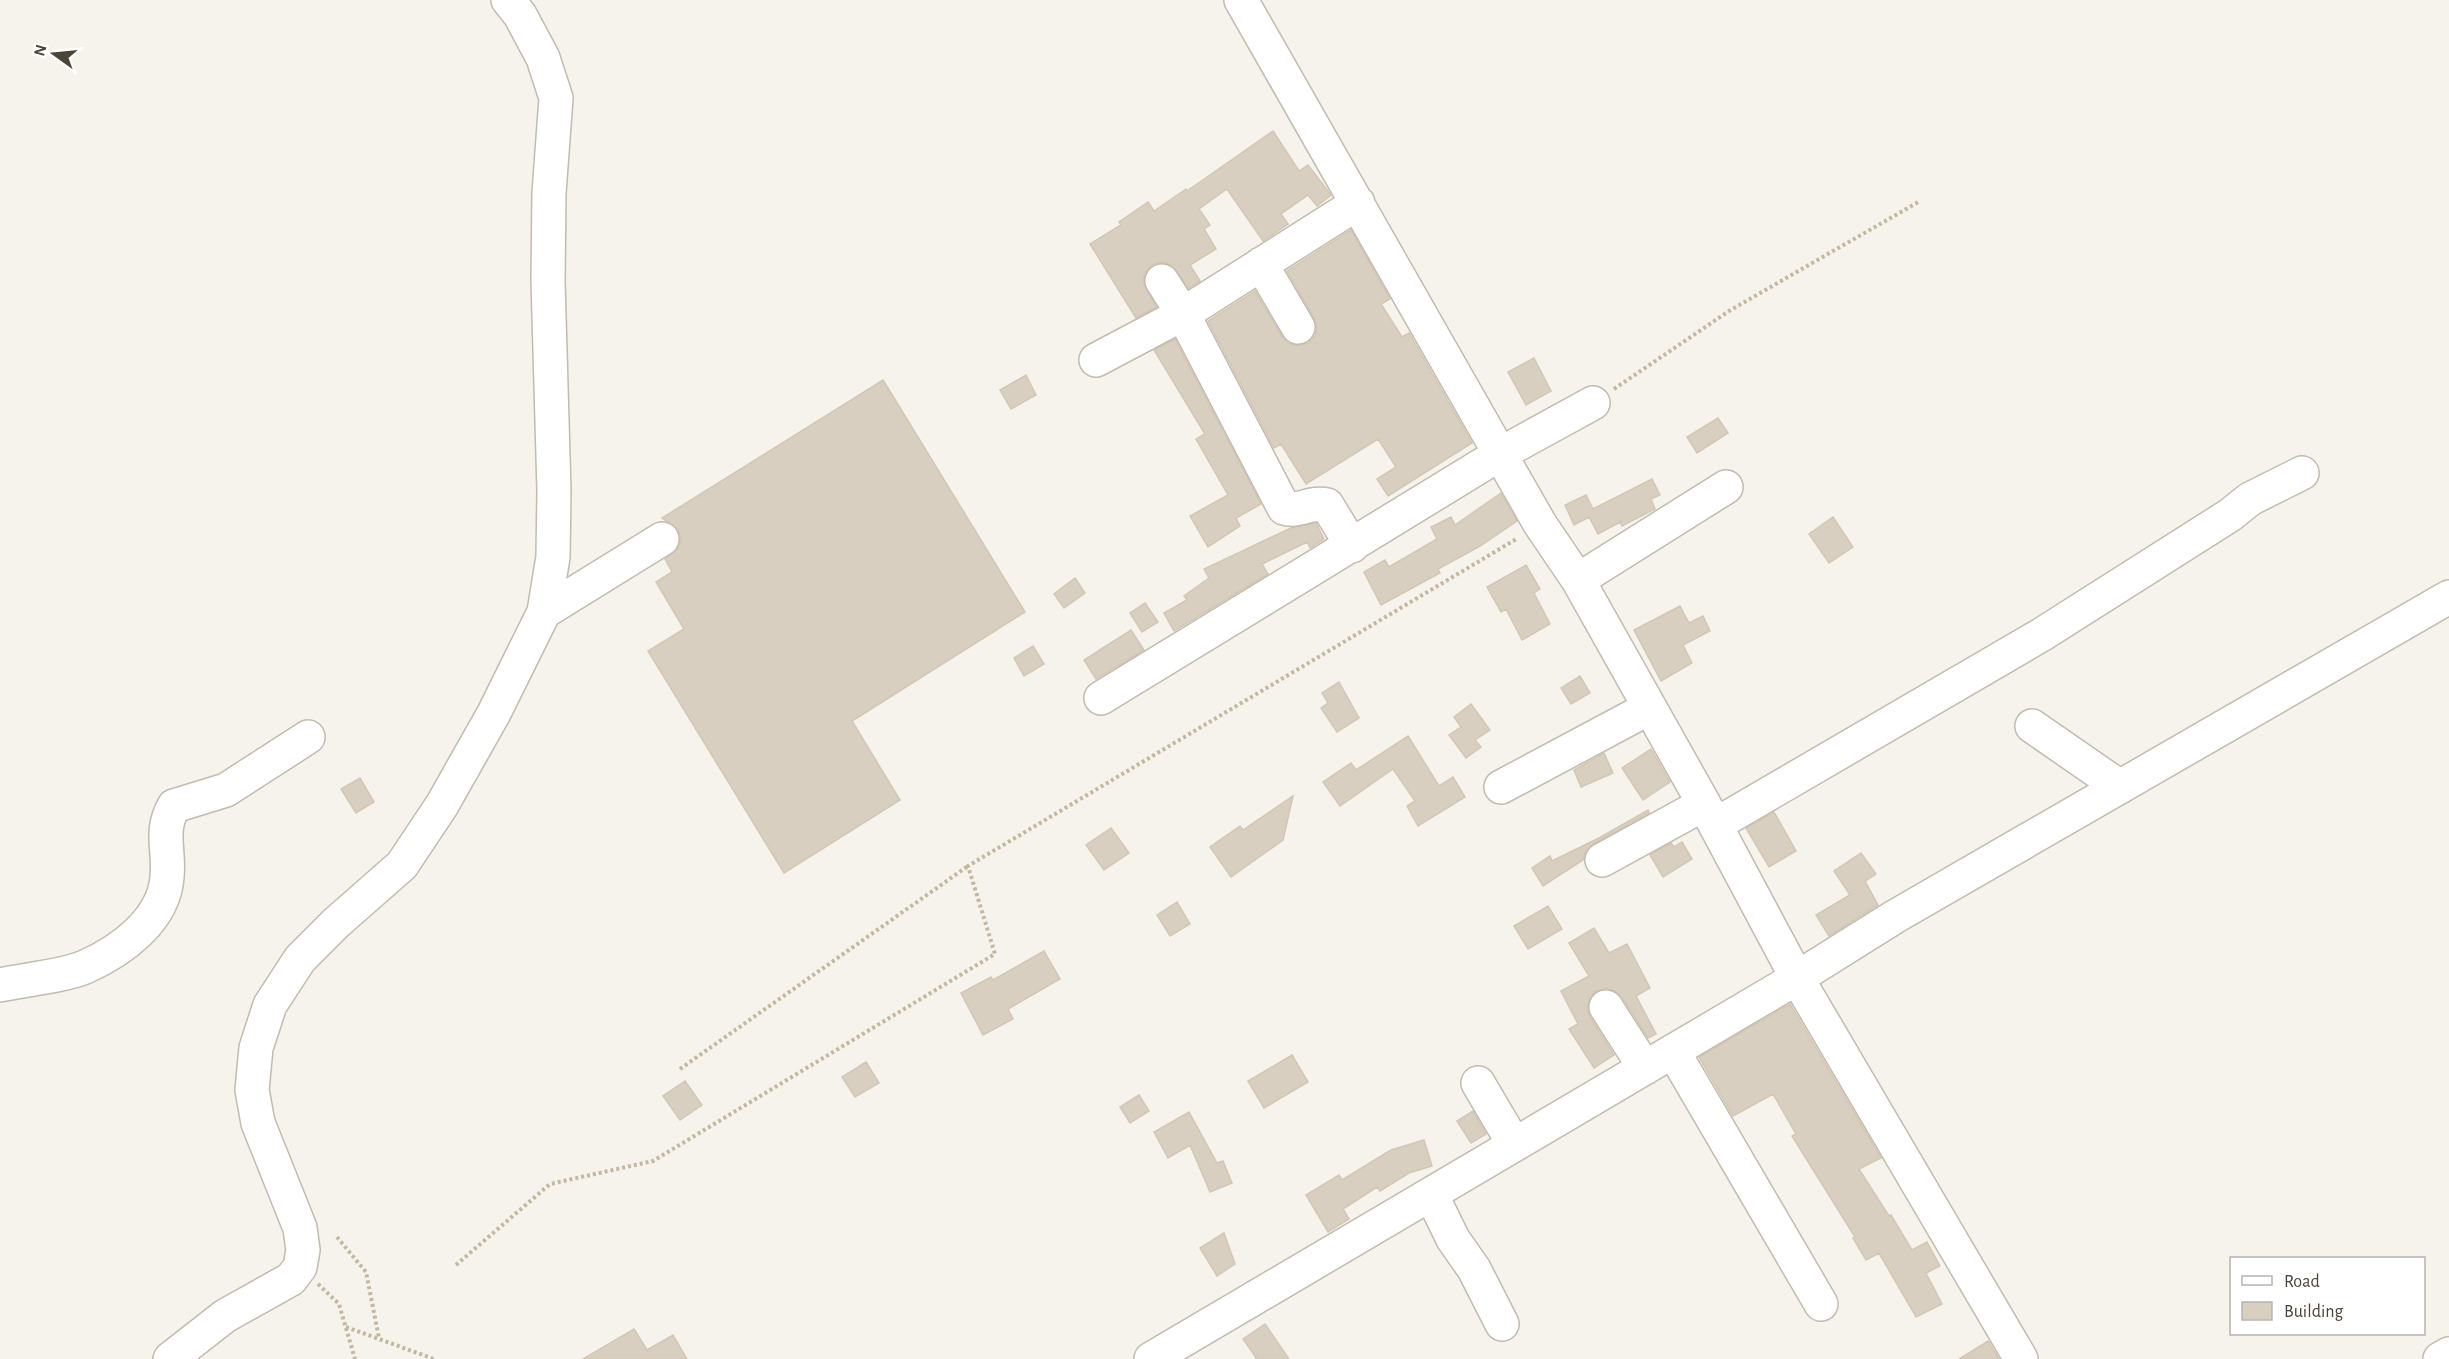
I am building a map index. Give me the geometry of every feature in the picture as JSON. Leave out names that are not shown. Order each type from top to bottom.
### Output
[{"type":"street","points":[[170,1359],[225,1316],[291,1279],[300,1267],[303,1250],[300,1228],[258,1123],[252,1090],[256,1048],[270,1005],[300,959],[336,923],[402,865],[442,805],[495,713],[544,612],[553,557],[554,491],[548,281],[549,193],[556,98],[543,58],[520,15],[508,0]]},
{"type":"street","points":[[1241,0],[1540,524],[1578,580],[1709,814],[1797,978],[2022,1359]]},
{"type":"street","points":[[1096,360],[1183,314],[1358,203]]},
{"type":"street","points":[[1261,264],[1298,327]]},
{"type":"street","points":[[1162,282],[1183,314],[1284,508],[1293,510],[1318,502],[1327,505],[1352,546]]},
{"type":"street","points":[[1101,698],[1500,454],[1593,403]]},
{"type":"street","points":[[1602,860],[1709,814],[2041,635],[2230,515],[2250,499],[2302,473]]},
{"type":"street","points":[[1578,580],[1726,487]]},
{"type":"street","points":[[544,612],[662,538]]},
{"type":"street","points":[[1151,1359],[1797,978],[1896,916],[2449,597]]},
{"type":"street","points":[[1502,787],[1649,708]]},
{"type":"street","points":[[2032,726],[2120,787]]},
{"type":"street","points":[[0,985],[84,967],[130,941],[160,906],[168,876],[165,826],[174,806],[226,790],[308,737]]},
{"type":"street","points":[[1606,1007],[1645,1068]]},
{"type":"street","points":[[1673,1051],[1821,1304]]},
{"type":"street","points":[[1478,1083],[1514,1144]]},
{"type":"street","points":[[1431,1194],[1452,1239],[1474,1269],[1502,1323]]},
{"type":"street","points":[[2440,1359],[2449,1354]]},
{"type":"path","points":[[1593,403],[1729,311],[1920,201]]},
{"type":"path","points":[[680,1069],[968,866],[1540,524]]},
{"type":"path","points":[[456,1265],[550,1184],[653,1161],[995,954],[968,866]]},
{"type":"path","points":[[338,1237],[366,1272],[379,1338]]},
{"type":"path","points":[[300,1267],[339,1304],[355,1359]]},
{"type":"path","points":[[346,1326],[434,1359]]},
{"type":"building","points":[[1273,131],[1299,171],[1308,165],[1331,195],[1317,206],[1308,195],[1281,214],[1288,224],[1263,241],[1227,189],[1199,209],[1210,225],[1204,229],[1216,249],[1190,265],[1200,281],[1189,288],[1171,265],[1162,262],[1152,265],[1145,273],[1143,282],[1156,307],[1136,318],[1090,244],[1121,225],[1119,222],[1148,202],[1154,211],[1186,189],[1187,191]]},
{"type":"building","points":[[1351,230],[1390,299],[1381,304],[1402,337],[1409,333],[1472,443],[1388,496],[1377,479],[1396,467],[1378,439],[1306,484],[1281,444],[1274,448],[1208,321],[1255,291],[1288,343],[1299,346],[1308,343],[1315,336],[1317,326],[1287,271]]},
{"type":"building","points":[[1175,339],[1261,504],[1236,518],[1240,526],[1208,547],[1190,516],[1228,495],[1196,439],[1205,434],[1154,350]]},
{"type":"building","points":[[1534,358],[1551,391],[1526,405],[1508,372]]},
{"type":"building","points":[[1026,375],[1036,395],[1011,409],[1000,390]]},
{"type":"building","points":[[883,380],[1025,612],[852,721],[900,800],[784,873],[648,651],[684,629],[656,582],[672,572],[665,559],[678,548],[681,539],[678,529],[662,518]]},
{"type":"building","points":[[1718,418],[1728,433],[1697,453],[1687,437]]},
{"type":"building","points":[[1652,479],[1660,495],[1651,499],[1655,509],[1622,526],[1620,522],[1598,534],[1589,517],[1574,525],[1565,505],[1586,495],[1593,509]]},
{"type":"building","points":[[1501,493],[1517,521],[1480,546],[1438,569],[1440,573],[1381,605],[1364,572],[1385,560],[1389,567],[1437,539],[1431,527],[1451,517],[1455,525]]},
{"type":"building","points":[[1833,517],[1853,547],[1829,563],[1809,534]]},
{"type":"building","points":[[1316,523],[1324,539],[1310,548],[1307,542],[1262,564],[1268,574],[1174,631],[1164,613],[1187,600],[1184,596],[1209,578],[1204,569],[1291,528]]},
{"type":"building","points":[[1526,565],[1540,589],[1534,593],[1550,624],[1522,640],[1506,609],[1501,612],[1487,587]]},
{"type":"building","points":[[1075,578],[1085,593],[1064,608],[1054,594]]},
{"type":"building","points":[[1145,603],[1158,622],[1142,632],[1130,613]]},
{"type":"building","points":[[1680,606],[1689,623],[1703,616],[1710,631],[1683,645],[1692,663],[1661,681],[1634,630]]},
{"type":"building","points":[[1131,630],[1144,650],[1096,679],[1084,660]]},
{"type":"building","points":[[1033,646],[1044,664],[1024,676],[1014,658]]},
{"type":"building","points":[[1580,676],[1590,693],[1571,704],[1561,688]]},
{"type":"building","points":[[1339,682],[1359,718],[1337,732],[1321,708],[1328,703],[1322,693]]},
{"type":"building","points":[[1471,704],[1490,730],[1475,740],[1481,747],[1466,758],[1449,735],[1461,727],[1454,717]]},
{"type":"building","points":[[1408,736],[1439,786],[1453,777],[1465,797],[1418,826],[1407,806],[1415,801],[1393,769],[1340,806],[1323,782],[1351,763],[1356,770]]},
{"type":"building","points":[[1651,749],[1670,782],[1643,800],[1622,768]]},
{"type":"building","points":[[1604,753],[1613,773],[1581,787],[1574,770]]},
{"type":"building","points":[[360,778],[374,802],[356,813],[341,789]]},
{"type":"building","points":[[1293,796],[1283,840],[1231,877],[1210,847],[1240,826],[1243,830]]},
{"type":"building","points":[[1648,810],[1649,813],[1593,844],[1586,851],[1583,860],[1543,886],[1532,868],[1550,856],[1552,861],[1599,838]]},
{"type":"building","points":[[1774,812],[1796,851],[1769,867],[1746,828]]},
{"type":"building","points":[[1111,828],[1129,853],[1104,870],[1086,845]]},
{"type":"building","points":[[1682,842],[1692,859],[1663,877],[1650,855],[1671,843],[1674,847]]},
{"type":"building","points":[[1861,853],[1876,874],[1865,881],[1878,905],[1829,936],[1816,915],[1850,895],[1834,871]]},
{"type":"building","points":[[1177,902],[1190,924],[1170,936],[1157,915]]},
{"type":"building","points":[[1548,906],[1562,929],[1528,949],[1514,926]]},
{"type":"building","points":[[1594,928],[1609,953],[1627,944],[1650,988],[1636,996],[1656,1034],[1648,1038],[1622,997],[1615,991],[1606,988],[1596,991],[1590,998],[1587,1008],[1590,1017],[1614,1055],[1594,1068],[1569,1029],[1578,1024],[1561,991],[1589,976],[1569,943]]},
{"type":"building","points":[[1044,951],[1060,979],[1008,1009],[1013,1019],[983,1035],[961,993],[991,977],[993,980]]},
{"type":"building","points":[[1790,1004],[1881,1158],[1859,1169],[1912,1250],[1927,1242],[1940,1266],[1926,1273],[1942,1304],[1916,1317],[1879,1253],[1866,1260],[1853,1238],[1855,1237],[1792,1136],[1796,1134],[1773,1094],[1733,1116],[1699,1057]]},
{"type":"building","points":[[1292,1055],[1308,1082],[1264,1108],[1248,1081]]},
{"type":"building","points":[[866,1062],[879,1083],[855,1097],[842,1077]]},
{"type":"building","points":[[685,1081],[702,1105],[680,1120],[663,1096]]},
{"type":"building","points":[[1139,1095],[1149,1111],[1130,1123],[1120,1107]]},
{"type":"building","points":[[1473,1111],[1486,1134],[1471,1143],[1457,1121]]},
{"type":"building","points":[[1189,1112],[1217,1163],[1223,1161],[1232,1183],[1210,1192],[1190,1145],[1168,1158],[1154,1132]]},
{"type":"building","points":[[1424,1140],[1432,1166],[1409,1173],[1380,1191],[1377,1187],[1343,1209],[1349,1219],[1328,1232],[1306,1195],[1339,1175],[1342,1180],[1391,1150]]},
{"type":"building","points":[[1224,1233],[1235,1264],[1217,1276],[1200,1248]]},
{"type":"building","points":[[1265,1324],[1289,1359],[1257,1359],[1243,1339]]},
{"type":"building","points":[[634,1329],[647,1350],[673,1335],[687,1359],[583,1359]]},
{"type":"building","points":[[1988,1341],[1999,1359],[1959,1359]]}]
